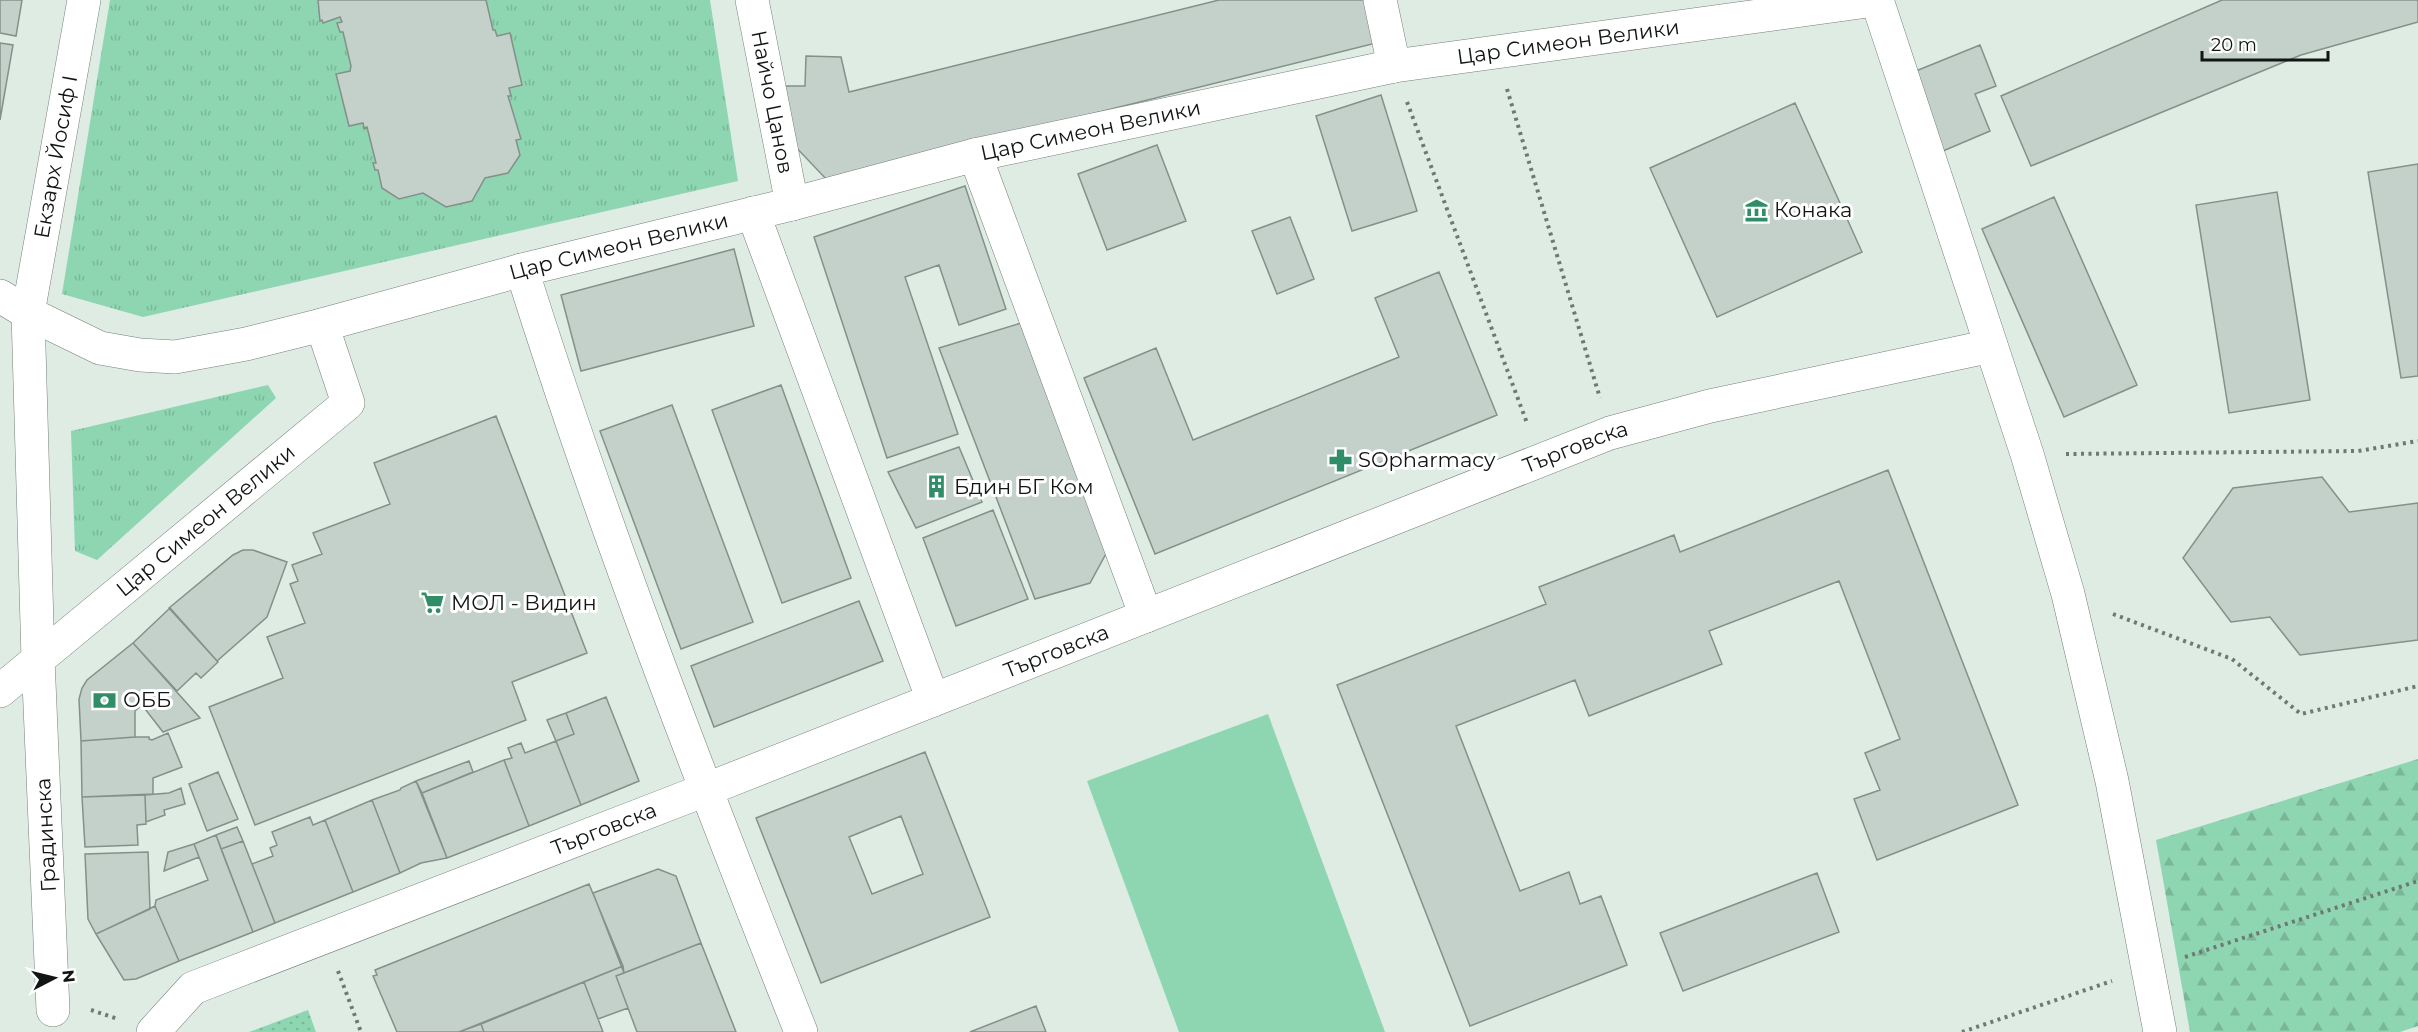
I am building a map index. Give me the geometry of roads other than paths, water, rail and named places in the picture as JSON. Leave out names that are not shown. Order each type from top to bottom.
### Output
[{"type":"street","name":"Екзарх Йосиф I","points":[[38,659],[28,314],[84,0]]},
{"type":"street","name":"Найчо Цанов","points":[[752,0],[792,204]]},
{"type":"street","points":[[1380,0],[1394,66]]},
{"type":"street","name":"Цар Симеон Велики","points":[[0,296],[28,314],[100,348],[140,355],[175,357],[246,344],[322,325],[522,270],[792,204],[975,155],[1394,66],[1876,0]]},
{"type":"street","points":[[1876,0],[2026,454],[2068,594],[2112,782],[2160,1032]]},
{"type":"street","points":[[975,155],[1146,616]]},
{"type":"street","points":[[753,213],[933,700]]},
{"type":"street","points":[[522,270],[660,671],[801,1032]]},
{"type":"street","name":"Цар Симеон Велики","points":[[0,691],[348,403],[322,325]]},
{"type":"street","name":"Търговска","points":[[153,1032],[193,988],[705,790],[1610,433],[1710,406],[1990,346]]},
{"type":"street","name":"Градинска","points":[[38,659],[53,1010]]},
{"type":"place","name":"Конака","points":[[1756,210]]},
{"type":"place","name":"SOpharmacy","points":[[1340,460]]},
{"type":"place","name":"Бдин БГ Ком","points":[[936,487]]},
{"type":"place","name":"МОЛ - Видин","points":[[433,603]]},
{"type":"place","name":"ОББ","points":[[105,700]]}]
